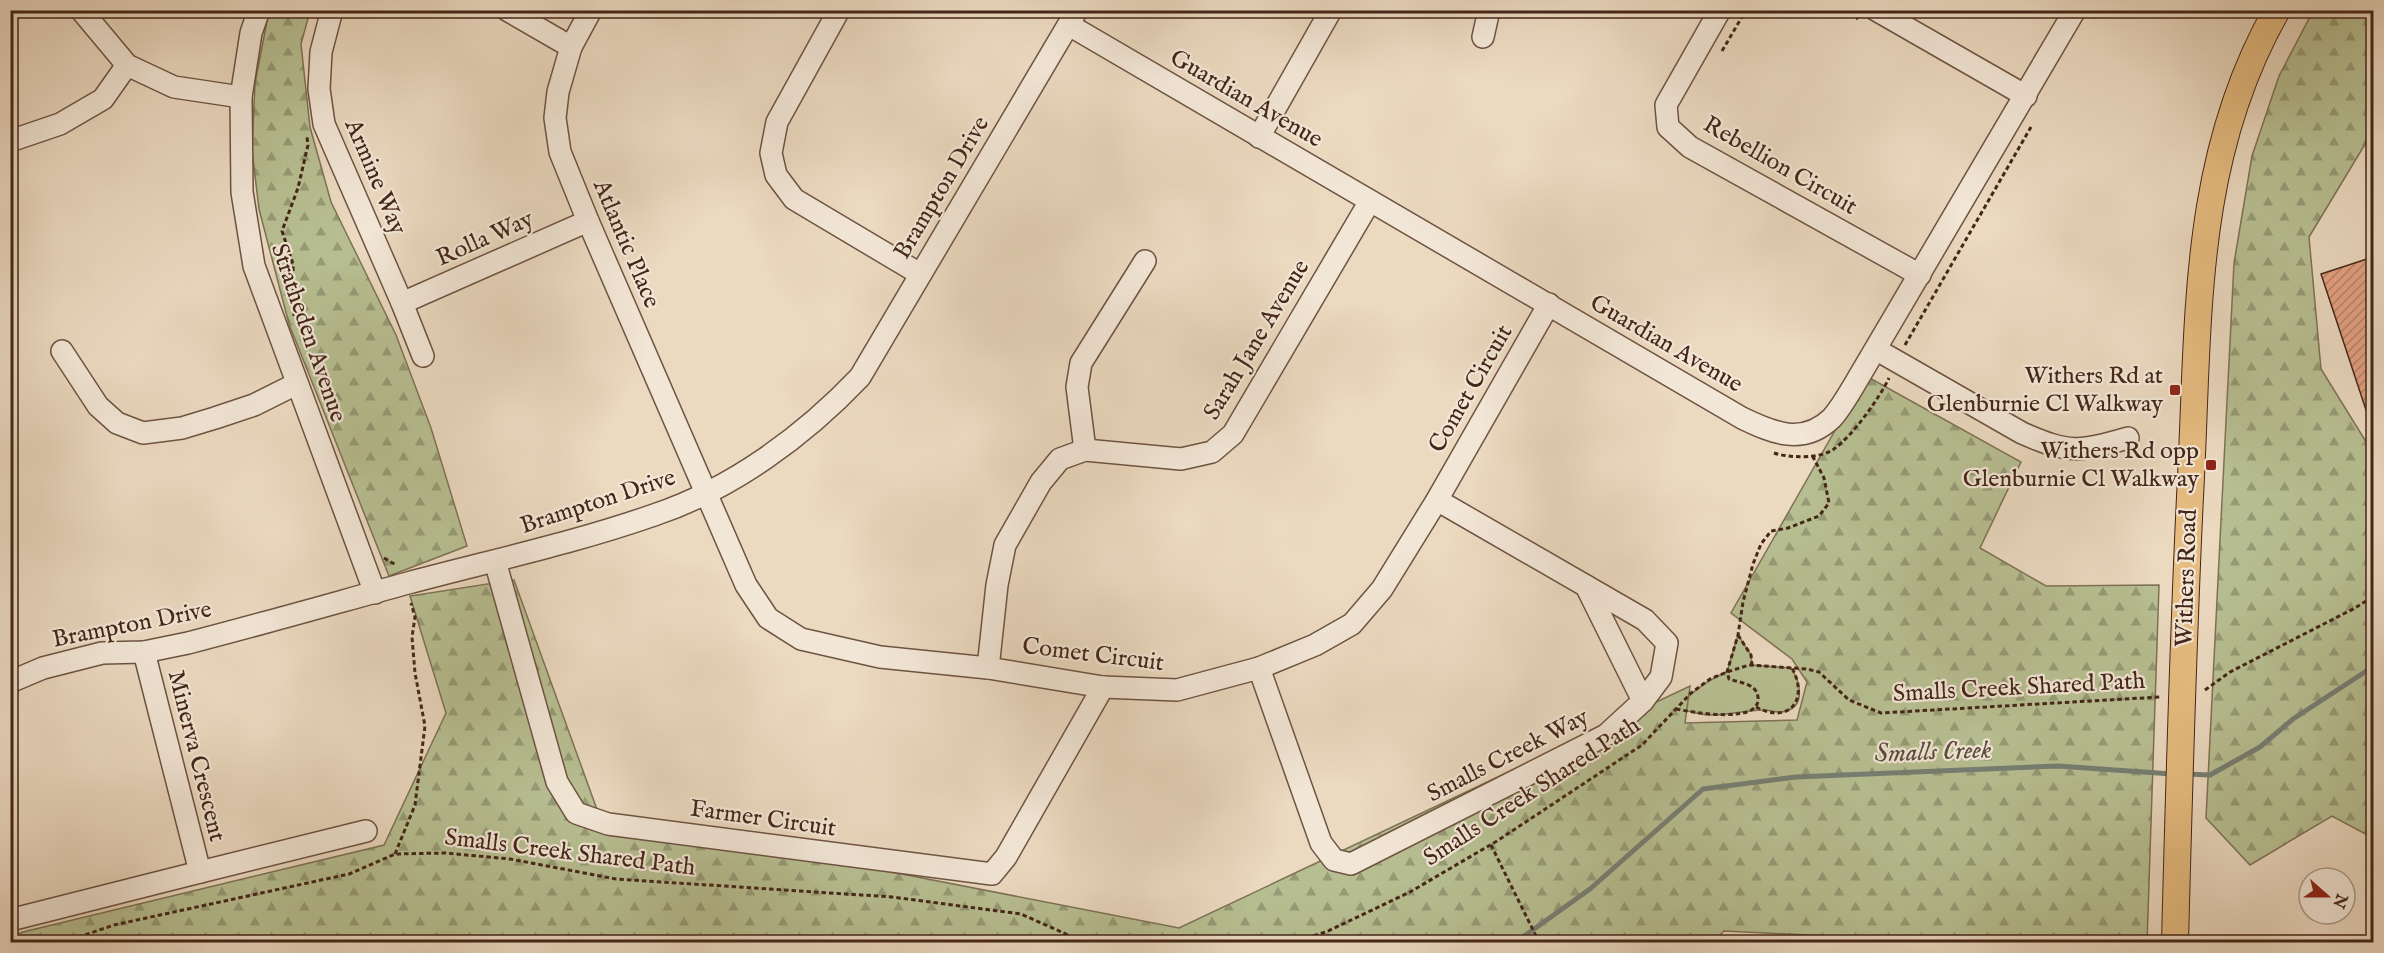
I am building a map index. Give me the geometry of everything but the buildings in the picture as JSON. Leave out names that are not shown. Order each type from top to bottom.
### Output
[{"type":"main road","name":"Withers Road","points":[[2175,942],[2179,756],[2202,257],[2211,194],[2227,131],[2259,42],[2277,10]]},
{"type":"street","points":[[81,10],[127,65],[174,87],[241,97]]},
{"type":"street","name":"Stratheden Avenue","points":[[259,10],[251,33],[241,97],[242,192],[255,266],[296,384],[375,593]]},
{"type":"street","name":"Armine Way","points":[[332,10],[321,52],[319,89],[324,124],[423,356]]},
{"type":"street","points":[[507,10],[571,47]]},
{"type":"street","name":"Atlantic Place","points":[[591,10],[571,47],[558,92],[555,118],[560,152],[706,492]]},
{"type":"street","points":[[839,10],[777,122],[771,153],[776,175],[794,199],[920,274]]},
{"type":"street","points":[[1259,137],[1331,10]]},
{"type":"street","points":[[1483,37],[1489,10]]},
{"type":"street","name":"Rebellion Circuit","points":[[1720,10],[1666,105],[1668,127],[1690,147],[1920,274]]},
{"type":"street","points":[[1876,10],[2026,96]]},
{"type":"street","points":[[1801,435],[1816,429],[1832,417],[1877,350],[2026,96],[2084,15]]},
{"type":"street","name":"Brampton Drive","points":[[10,682],[43,668],[102,653],[144,652],[188,643],[495,561],[654,515],[706,492],[750,468],[833,406],[860,377],[1073,17]]},
{"type":"street","name":"Guardian Avenue","points":[[1073,17],[1259,137],[1742,418],[1782,435],[1801,435]]},
{"type":"street","points":[[10,141],[60,124],[103,99],[127,65]]},
{"type":"street","name":"Sarah Jane Avenue","points":[[988,668],[997,585],[1005,545],[1022,512],[1053,467],[1060,459],[1085,450],[1181,459],[1212,452],[1233,434],[1370,201]]},
{"type":"street","name":"Rolla Way","points":[[402,303],[588,221]]},
{"type":"street","points":[[1085,450],[1077,387],[1082,363],[1145,261]]},
{"type":"street","name":"Comet Circuit","points":[[706,492],[746,585],[768,618],[801,639],[880,657],[988,668],[1103,687],[1177,690],[1259,668],[1315,645],[1352,624],[1382,589],[1437,500],[1549,304]]},
{"type":"street","points":[[1877,350],[2022,433],[2048,444],[2071,450],[2092,448],[2128,438]]},
{"type":"street","points":[[62,351],[98,406],[117,423],[143,433],[182,428],[244,409],[296,384]]},
{"type":"street","name":"Smalls Creek Way","points":[[1259,668],[1321,843],[1334,860],[1350,864],[1606,735],[1643,700],[1661,677],[1667,643],[1645,620],[1437,500]]},
{"type":"street","name":"Farmer Circuit","points":[[495,561],[557,782],[576,813],[608,824],[992,874],[1006,857],[1103,687]]},
{"type":"street","points":[[1586,586],[1643,700]]},
{"type":"street","name":"Minerva Crescent","points":[[144,652],[200,872]]},
{"type":"street","name":"Minerva Crescent","points":[[10,920],[366,831]]},
{"type":"path","points":[[1718,57],[1746,10]]},
{"type":"path","points":[[2084,15],[2098,10]]},
{"type":"path","points":[[1767,451],[1785,457],[1812,456],[1833,451],[1859,422],[1886,385],[2032,125]]},
{"type":"path","points":[[294,316],[293,264],[282,231],[298,188],[308,145],[306,135]]},
{"type":"path","points":[[1676,709],[1714,715],[1751,712],[1756,707],[1758,696],[1755,688],[1750,684],[1729,679],[1727,672],[1738,635],[1752,564],[1761,544],[1771,531],[1788,528],[1819,516],[1828,503],[1824,478],[1801,435]]},
{"type":"path","points":[[384,558],[402,568],[415,617],[412,637],[415,673],[424,726],[415,805],[395,854]]},
{"type":"path","points":[[2199,694],[2230,672],[2355,608],[2373,596]]},
{"type":"path","points":[[1738,635],[1751,655],[1752,666]]},
{"type":"path","name":"Smalls Creek Shared Path","points":[[1292,942],[1326,932],[1410,892],[1491,845],[1642,745],[1691,693],[1710,679],[1727,672],[1752,666],[1819,672],[1849,700],[1881,713],[2162,696]]},
{"type":"path","points":[[1756,707],[1762,710],[1786,712],[1794,706],[1799,699],[1800,688],[1792,668]]},
{"type":"path","points":[[1491,845],[1539,942]]},
{"type":"path","name":"Smalls Creek Shared Path","points":[[64,942],[114,925],[349,874],[395,854],[445,853],[510,859],[616,879],[892,897],[1022,914],[1066,934],[1077,942]]},
{"type":"green space","points":[[269,11],[310,11],[301,44],[310,127],[331,202],[396,335],[431,428],[467,546],[389,576],[289,324],[259,209],[252,150],[255,83]]},
{"type":"green space","points":[[2313,11],[2373,11],[2373,131],[2309,237],[2321,369],[2373,453],[2373,838],[2332,816],[2250,865],[2206,818],[2234,263],[2252,156],[2279,76]]},
{"type":"green space","points":[[1866,376],[2021,462],[1980,548],[2046,586],[2159,585],[2147,942],[1958,942],[1724,931],[1713,942],[11,942],[10,937],[23,932],[384,845],[446,713],[410,596],[514,580],[599,815],[1179,928],[1690,686],[1685,723],[1797,720],[1807,682],[1792,659],[1731,613]]},
{"type":"green space","points":[[1738,635],[1751,655],[1752,665],[1791,668],[1797,679],[1799,692],[1799,698],[1793,708],[1781,712],[1756,710],[1722,715],[1708,715],[1676,709],[1699,688],[1727,672]]},
{"type":"waterway","name":"Smalls Creek","points":[[2187,774],[2210,775],[2260,747],[2293,719],[2374,666]]},
{"type":"waterway","name":"Smalls Creek","points":[[1516,942],[1590,889],[1703,789],[1796,777],[2058,766],[2172,774]]},
{"type":"place","name":"Withers Rd at Glenburnie Cl Walkway","points":[[2175,390]]},
{"type":"place","name":"Withers Rd opp Glenburnie Cl Walkway","points":[[2211,465]]}]
